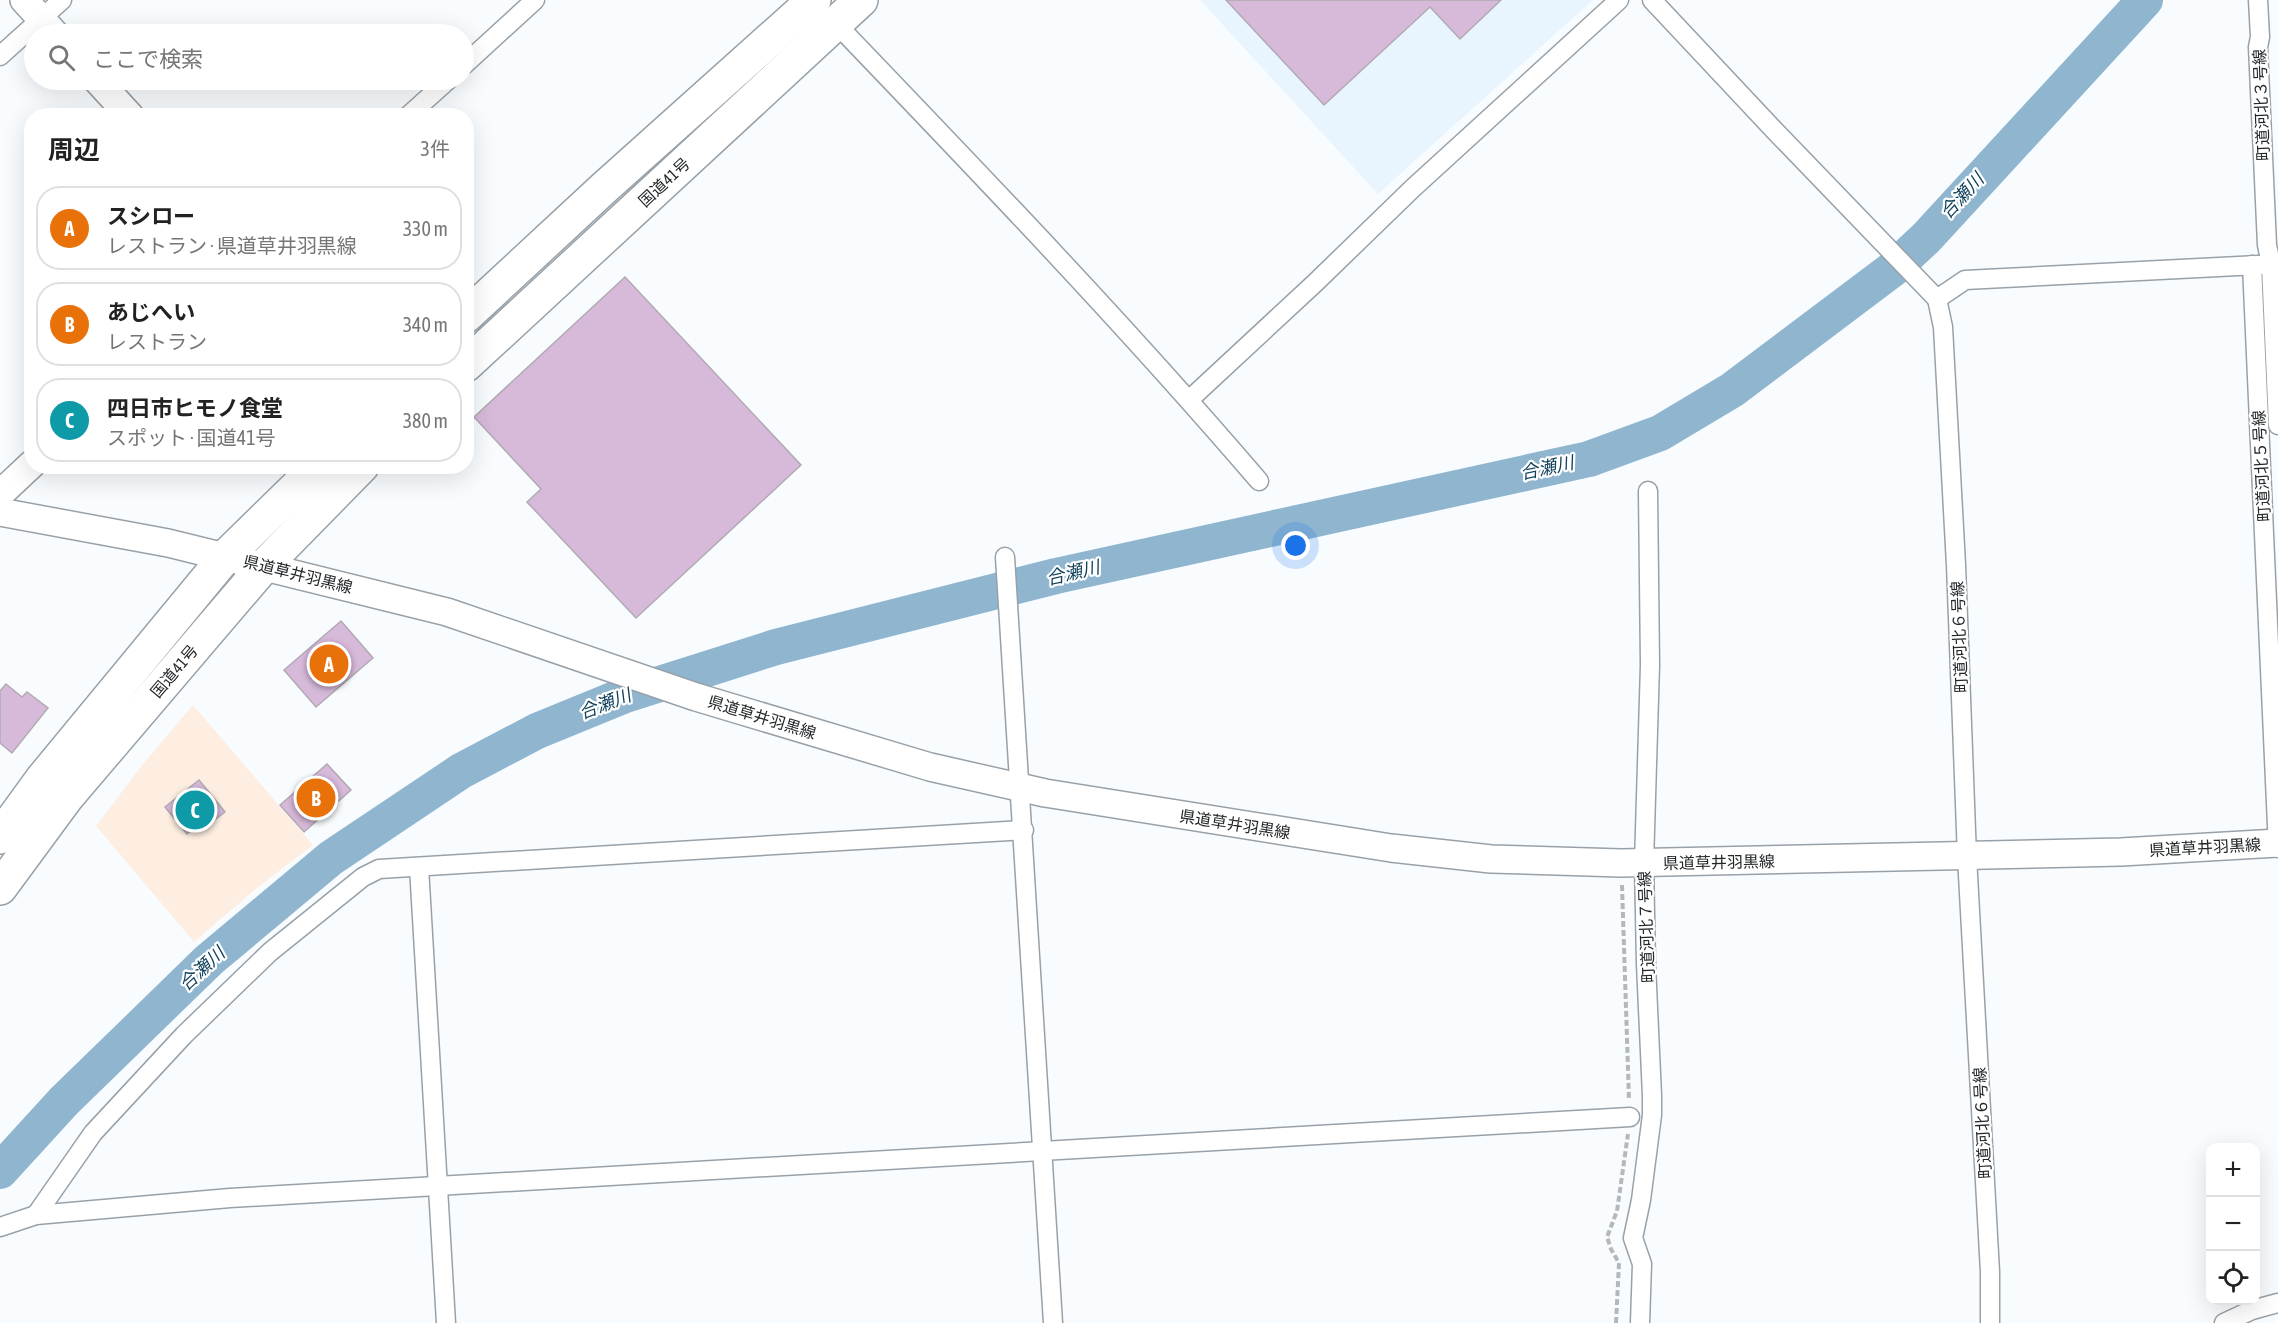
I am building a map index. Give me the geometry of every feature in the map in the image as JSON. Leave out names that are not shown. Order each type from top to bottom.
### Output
[{"type":"highway","points":[[474,309],[604,188],[814,0]]},
{"type":"highway","name":"国道41号","points":[[474,358],[861,0]]},
{"type":"highway","name":"国道41号","points":[[0,837],[42,779],[226,556],[310,474]]},
{"type":"highway","name":"国道41号","points":[[0,888],[67,797],[264,566],[354,474]]},
{"type":"main road","points":[[106,90],[123,108]]},
{"type":"main road","points":[[0,494],[24,472]]},
{"type":"main road","name":"県道草井羽黒線","points":[[0,512],[168,543],[447,612],[696,697],[930,767],[1021,787],[1391,848],[1491,859],[1632,863],[2121,852],[2278,843]]},
{"type":"street","points":[[40,18],[62,0]]},
{"type":"street","points":[[474,56],[535,0]]},
{"type":"street","points":[[1189,400],[1413,188],[1619,0]]},
{"type":"street","points":[[1652,0],[1937,299],[1965,280],[2275,264]]},
{"type":"street","name":"町道河北３号線","points":[[2258,0],[2269,37],[2258,47],[2267,245],[2275,264],[2278,425]]},
{"type":"street","points":[[0,56],[24,33]]},
{"type":"street","points":[[846,34],[973,166],[1189,400],[1258,481]]},
{"type":"street","points":[[417,108],[437,90]]},
{"type":"street","name":"町道河北５号線","points":[[2252,265],[2278,848]]},
{"type":"street","name":"町道河北６号線","points":[[1937,299],[1943,327],[1956,565],[1967,856],[1990,1272],[1990,1323]]},
{"type":"street","name":"町道河北７号線","points":[[1640,1323],[1642,1264],[1633,1238],[1641,1200],[1652,1115],[1652,1096],[1646,964],[1632,863],[1650,665],[1648,491]]},
{"type":"street","points":[[1005,558],[1024,830],[1053,1323]]},
{"type":"street","points":[[36,1215],[93,1133],[184,1035],[270,952],[363,877],[379,869],[1024,830]]},
{"type":"street","points":[[419,867],[446,1323]]},
{"type":"street","points":[[0,1227],[36,1215],[230,1198],[1630,1117]]},
{"type":"street","points":[[2224,1323],[2252,1310],[2278,1303]]},
{"type":"path","points":[[1630,1117],[1632,863]]},
{"type":"shaded area","points":[[1200,0],[1593,0],[1378,194]]},
{"type":"shaded area","points":[[193,705],[313,845],[257,888],[194,942],[96,826],[143,764]]},
{"type":"building","points":[[1226,0],[1501,0],[1460,39],[1430,7],[1324,105]]},
{"type":"building","points":[[625,277],[801,465],[636,618],[527,502],[541,489],[474,417]]},
{"type":"building","points":[[341,621],[373,658],[316,707],[284,670]]},
{"type":"building","points":[[6,684],[22,697],[27,692],[48,708],[12,753],[0,743],[0,691]]},
{"type":"building","points":[[327,764],[351,790],[304,832],[280,805]]},
{"type":"building","points":[[199,780],[225,812],[212,822],[208,817],[187,834],[165,807]]},
{"type":"waterway","name":"合瀬川","points":[[0,1171],[64,1101],[209,960],[331,858],[461,771],[537,731],[625,695],[776,647],[1056,576],[1589,459],[1660,433],[1732,390],[1894,268],[1926,238],[2145,0]]},
{"type":"place","name":"スシロー","points":[[329,664]]},
{"type":"place","name":"あじへい","points":[[316,798]]},
{"type":"place","name":"四日市ヒモノ食堂","points":[[195,810]]}]
